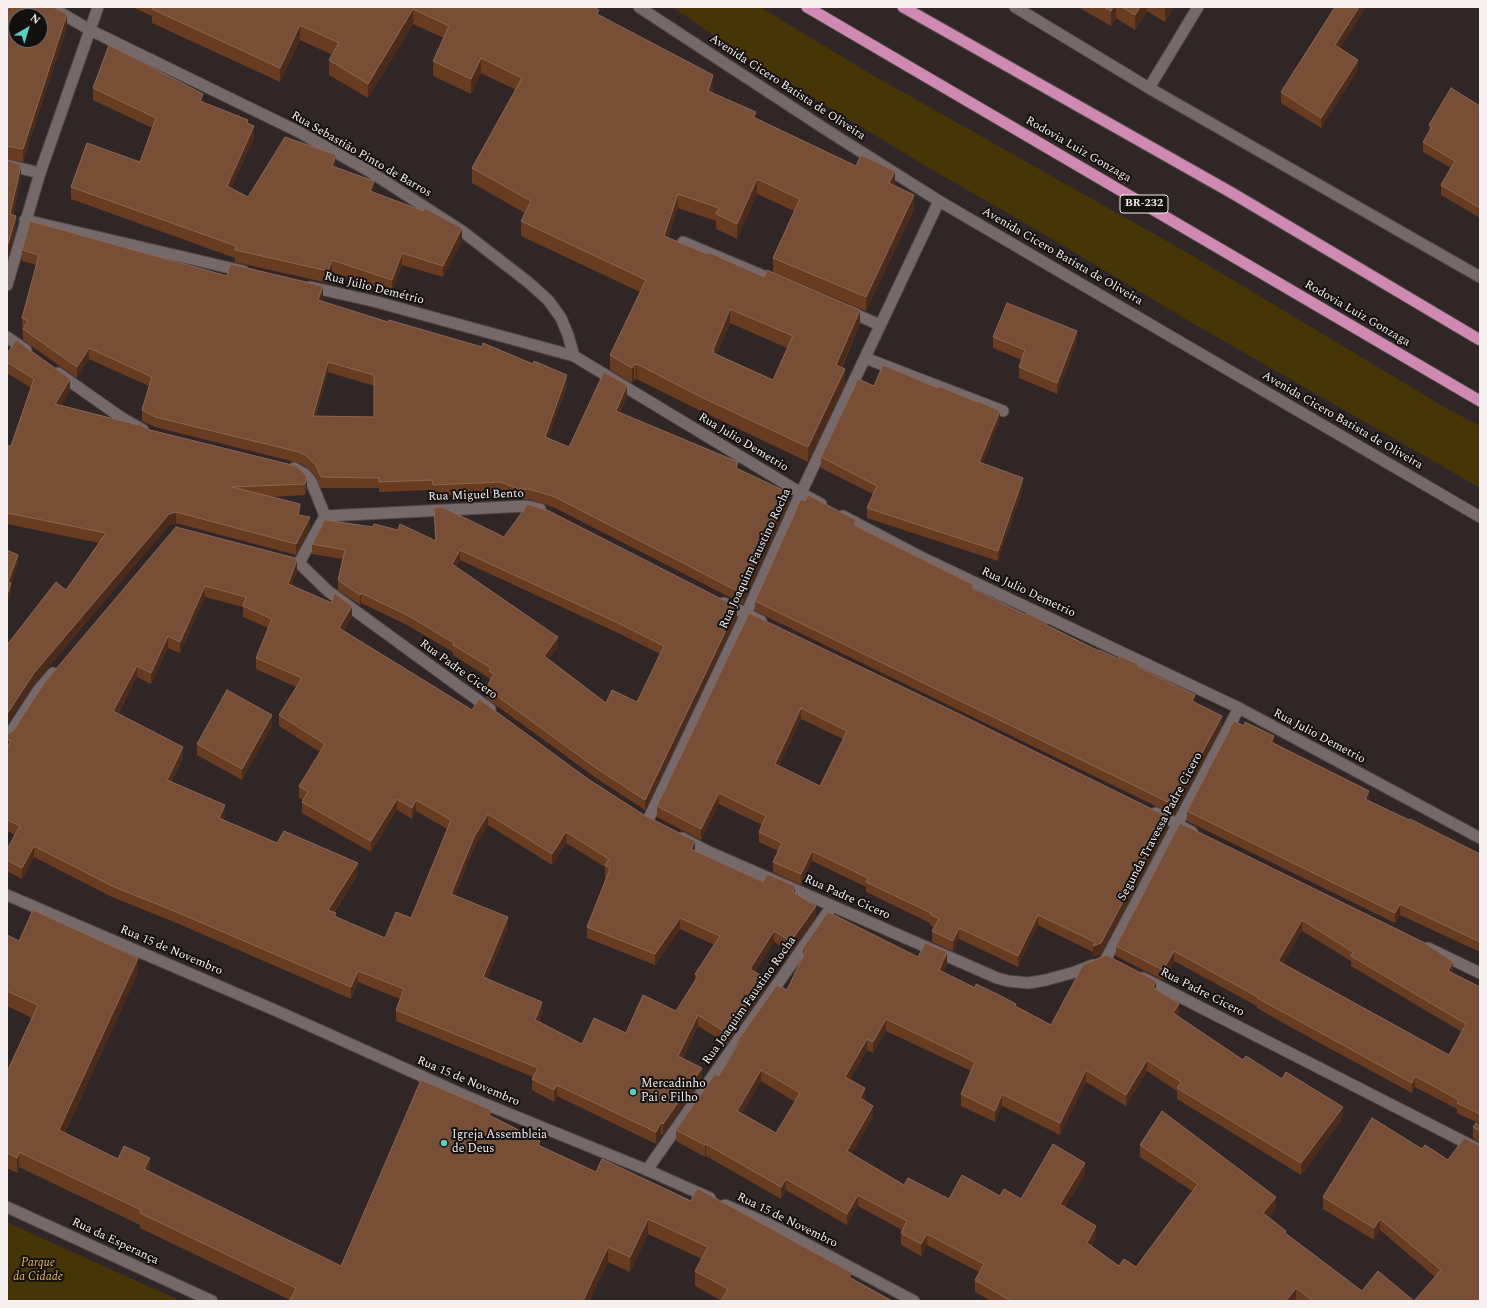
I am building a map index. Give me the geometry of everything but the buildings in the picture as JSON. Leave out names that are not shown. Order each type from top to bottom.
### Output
[{"type":"highway","name":"Rodovia Luiz Gonzaga","points":[[807,7],[1480,401]]},
{"type":"highway","points":[[903,7],[1232,193],[1480,340]]},
{"type":"street","name":"Rua Sebastião Pinto de Barros","points":[[51,7],[90,30],[297,131],[369,171],[462,231],[528,282],[548,300],[561,318],[574,356]]},
{"type":"street","points":[[7,285],[9,270],[40,173],[98,7]]},
{"type":"street","name":"Avenida Cicero Batista de Oliveira","points":[[639,7],[825,129],[939,200],[1480,517]]},
{"type":"street","points":[[1015,7],[1149,88],[1480,277]]},
{"type":"street","points":[[1149,88],[1198,7]]},
{"type":"street","points":[[7,165],[40,173]]},
{"type":"street","name":"Rua Joaquim Faustino Rocha","points":[[648,820],[939,200]]},
{"type":"street","points":[[25,220],[254,274]]},
{"type":"street","points":[[683,242],[785,285]]},
{"type":"street","name":"Rua Júlio Demétrio","points":[[298,284],[372,301],[574,356]]},
{"type":"street","points":[[836,307],[880,325]]},
{"type":"street","points":[[7,337],[33,355]]},
{"type":"street","name":"Rua Julio Demetrio","points":[[574,356],[801,493],[921,557],[1239,708],[1480,838]]},
{"type":"street","points":[[865,358],[1003,411]]},
{"type":"street","points":[[52,369],[122,418],[152,434]]},
{"type":"street","points":[[280,465],[296,469],[305,474],[312,481],[325,516]]},
{"type":"street","name":"Rua Miguel Bento","points":[[325,516],[527,506],[552,514]]},
{"type":"street","name":"Rua Padre Cicero","points":[[325,516],[295,562],[328,591],[500,717]]},
{"type":"street","points":[[711,596],[767,625]]},
{"type":"street","points":[[7,738],[39,689],[59,665]]},
{"type":"street","name":"Segunda Travessa Padre Cicero","points":[[1110,961],[1176,824],[1239,708]]},
{"type":"street","points":[[1149,810],[1205,838]]},
{"type":"street","name":"Rua Padre Cicero","points":[[674,834],[707,851],[997,978],[1008,981],[1028,983],[1046,980],[1110,961]]},
{"type":"street","name":"Rua 15 de Novembro","points":[[7,895],[277,1011],[468,1097],[647,1170],[769,1224],[914,1301]]},
{"type":"street","name":"Rua Joaquim Faustino Rocha","points":[[647,1170],[832,906]]},
{"type":"street","points":[[1416,942],[1480,973]]},
{"type":"street","name":"Rua Padre Cicero","points":[[1134,973],[1480,1150]]},
{"type":"street","name":"Rua da Esperança","points":[[7,1207],[212,1301]]},
{"type":"green space","points":[[672,7],[760,7],[871,74],[1193,256],[1446,408],[1480,426],[1480,488],[1189,321],[1037,230],[929,168],[746,57]]},
{"type":"green space","name":"Parque da Cidade","points":[[7,1222],[57,1245],[181,1301],[7,1301]]},
{"type":"place","name":"Mercadinho Pai e Filho","points":[[633,1092]]},
{"type":"place","name":"Igreja Assembleia de Deus","points":[[444,1143]]}]
